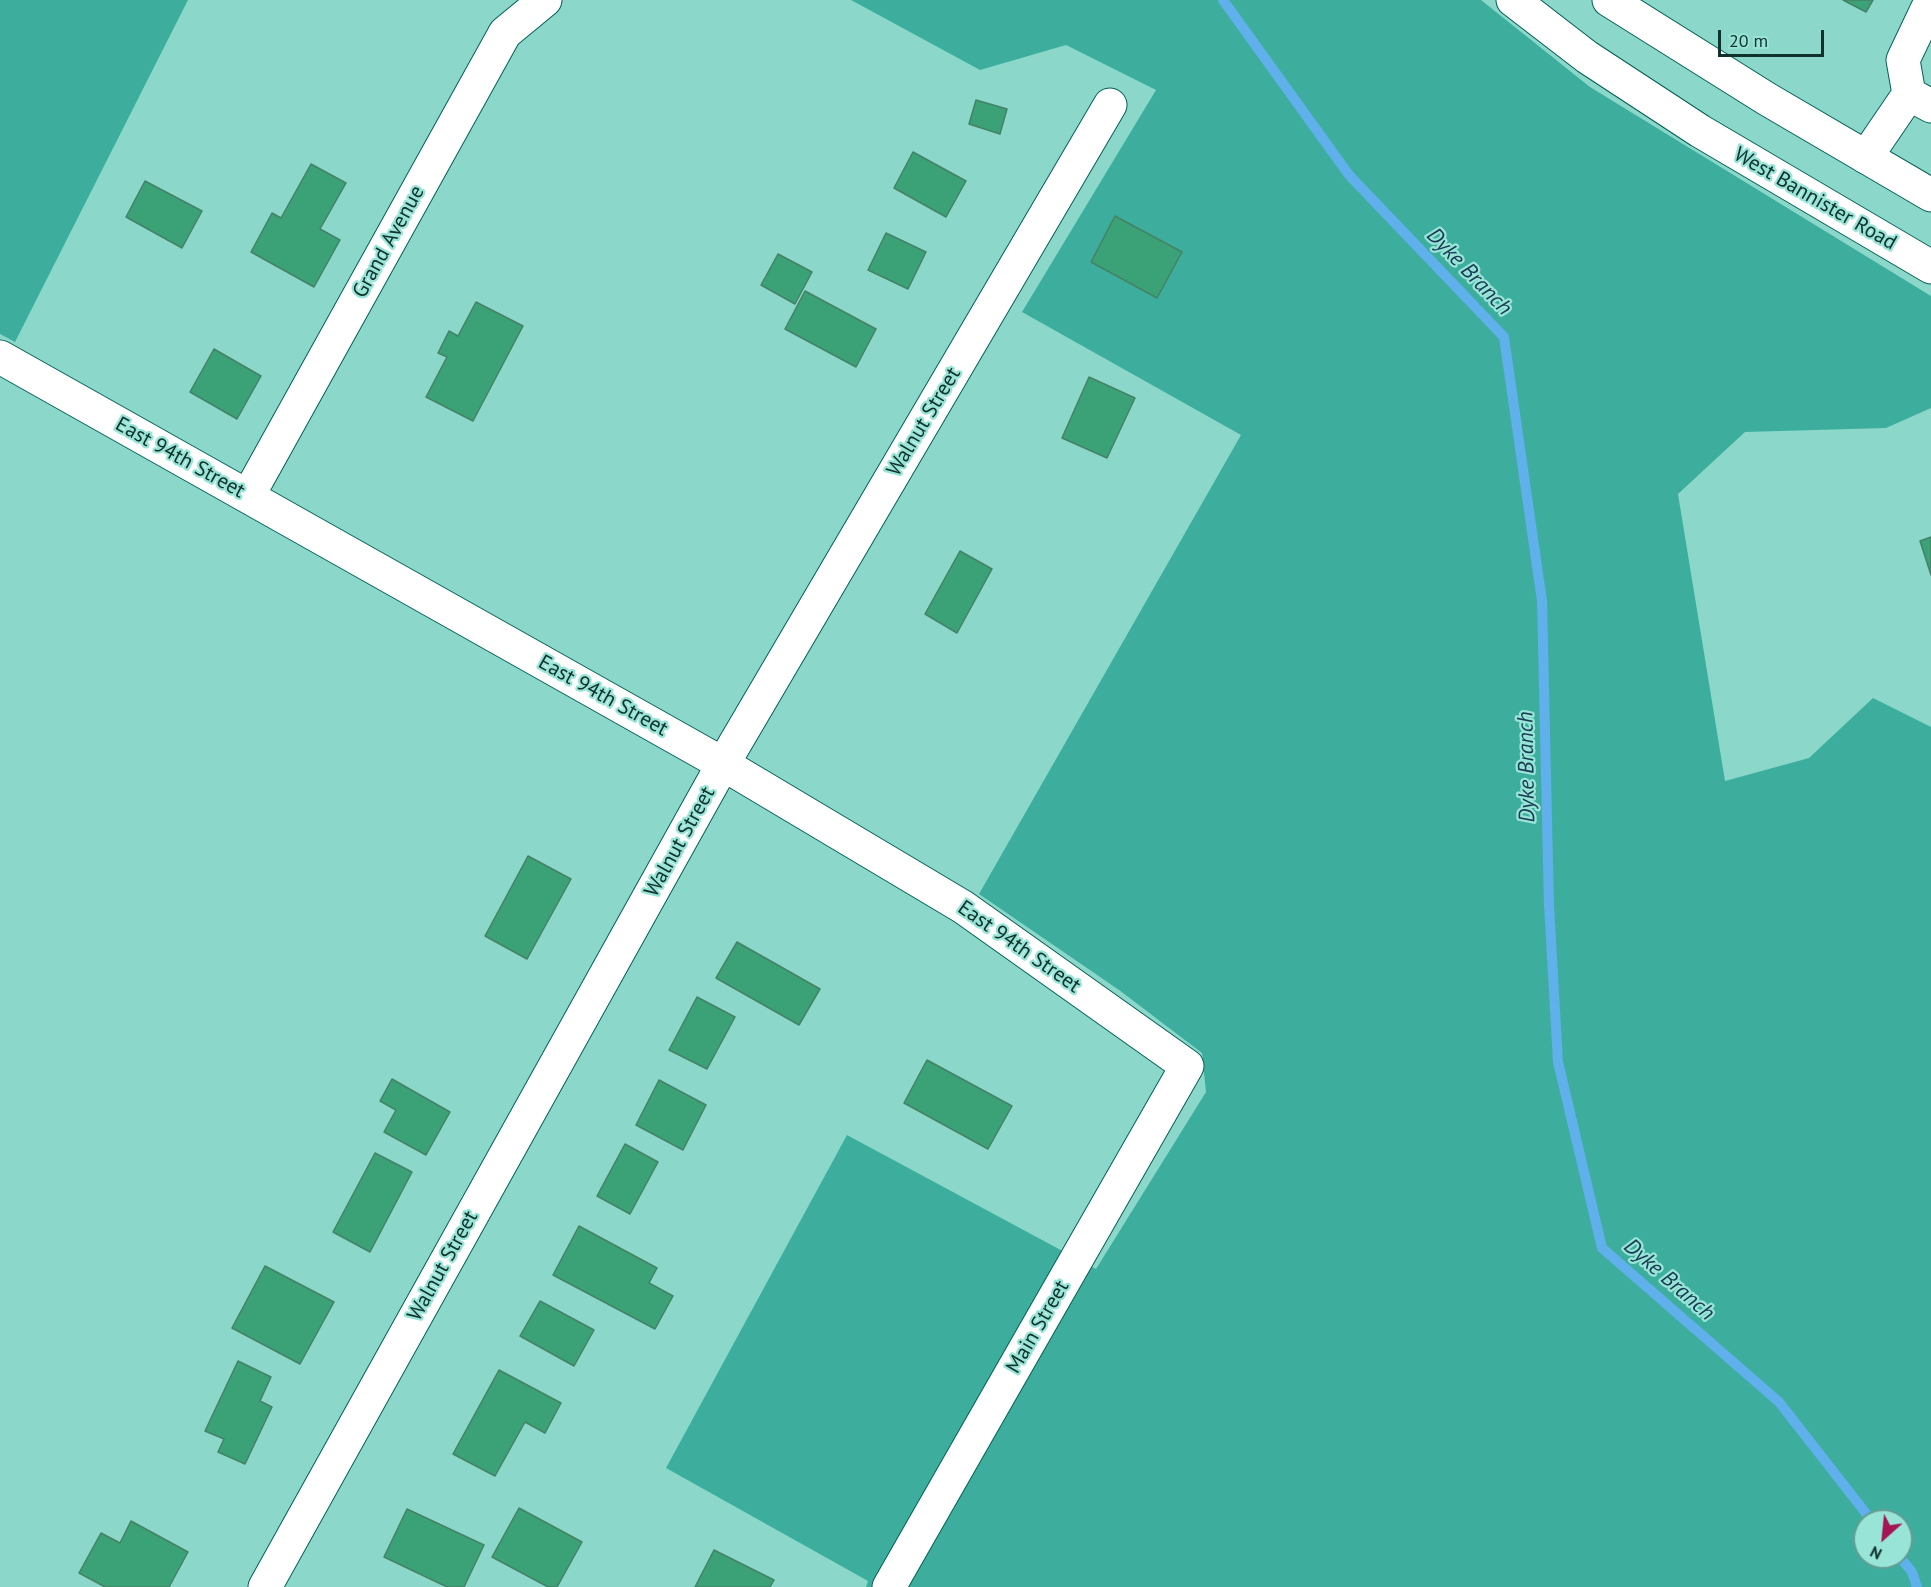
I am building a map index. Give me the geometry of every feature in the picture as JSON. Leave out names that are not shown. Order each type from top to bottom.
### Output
[{"type":"street","name":"Grand Avenue","points":[[248,496],[505,33],[545,0]]},
{"type":"street","name":"West Bannister Road","points":[[1513,0],[1587,57],[1700,131],[1931,267]]},
{"type":"street","points":[[1609,0],[1931,195]]},
{"type":"street","points":[[1866,157],[1920,100],[1903,60],[1931,1]]},
{"type":"street","name":"Walnut Street","points":[[265,1587],[723,764],[1110,105]]},
{"type":"street","name":"East 94th Street","points":[[0,357],[723,764],[963,907],[1187,1066]]},
{"type":"street","name":"Main Street","points":[[889,1587],[1187,1066]]},
{"type":"green space","points":[[0,0],[188,0],[15,342],[0,334]]},
{"type":"green space","points":[[851,0],[1481,0],[1590,87],[1931,296],[1931,408],[1886,428],[1745,432],[1678,494],[1725,781],[1809,758],[1873,698],[1931,727],[1931,1587],[866,1587],[868,1581],[666,1468],[847,1135],[1096,1269],[1206,1092],[1202,1053],[1119,990],[979,894],[1241,435],[1022,312],[1156,90],[1066,45],[980,70]]},
{"type":"building","points":[[1843,0],[1873,0],[1866,12]]},
{"type":"building","points":[[976,100],[1007,109],[1000,134],[969,124]]},
{"type":"building","points":[[913,152],[966,181],[946,217],[894,188]]},
{"type":"building","points":[[311,164],[346,183],[320,229],[340,240],[314,287],[251,252],[272,213],[281,218]]},
{"type":"building","points":[[145,181],[202,211],[182,248],[126,217]]},
{"type":"building","points":[[1115,216],[1182,252],[1157,298],[1091,262]]},
{"type":"building","points":[[886,233],[926,252],[908,289],[868,270]]},
{"type":"building","points":[[778,254],[812,272],[795,304],[761,285]]},
{"type":"building","points":[[805,291],[876,329],[856,367],[785,329]]},
{"type":"building","points":[[476,302],[523,326],[473,421],[426,397],[447,357],[438,353],[449,331],[458,336]]},
{"type":"building","points":[[214,349],[261,376],[237,419],[190,392]]},
{"type":"building","points":[[1089,377],[1135,398],[1107,458],[1062,438]]},
{"type":"building","points":[[1931,537],[1931,575],[1920,541]]},
{"type":"building","points":[[960,551],[992,569],[957,633],[925,614]]},
{"type":"building","points":[[528,856],[571,879],[527,959],[485,936]]},
{"type":"building","points":[[737,942],[820,989],[799,1025],[716,978]]},
{"type":"building","points":[[697,997],[735,1017],[707,1069],[669,1050]]},
{"type":"building","points":[[927,1060],[1012,1106],[988,1149],[904,1103]]},
{"type":"building","points":[[392,1079],[450,1112],[426,1155],[384,1132],[396,1110],[380,1101]]},
{"type":"building","points":[[659,1080],[706,1105],[683,1150],[636,1125]]},
{"type":"building","points":[[625,1144],[658,1162],[630,1214],[597,1196]]},
{"type":"building","points":[[375,1153],[412,1172],[370,1252],[333,1232]]},
{"type":"building","points":[[579,1226],[657,1268],[649,1283],[673,1296],[655,1329],[553,1275]]},
{"type":"building","points":[[265,1266],[334,1302],[300,1364],[232,1328]]},
{"type":"building","points":[[540,1301],[594,1330],[574,1366],[520,1336]]},
{"type":"building","points":[[238,1361],[271,1377],[260,1401],[272,1407],[245,1464],[218,1452],[224,1439],[205,1431]]},
{"type":"building","points":[[499,1370],[561,1403],[545,1433],[525,1422],[495,1476],[453,1454]]},
{"type":"building","points":[[519,1508],[582,1542],[557,1587],[548,1587],[492,1557]]},
{"type":"building","points":[[407,1509],[484,1545],[464,1587],[447,1587],[384,1557]]},
{"type":"building","points":[[131,1521],[188,1552],[169,1587],[105,1587],[79,1573],[101,1533],[120,1543]]},
{"type":"building","points":[[714,1550],[774,1580],[770,1587],[695,1587]]},
{"type":"waterway","name":"Dyke Branch","points":[[1223,0],[1349,175],[1504,337],[1542,601],[1549,905],[1558,1062],[1602,1248],[1779,1402],[1863,1509]]},
{"type":"waterway","name":"Dyke Branch","points":[[1910,1569],[1917,1587]]}]
